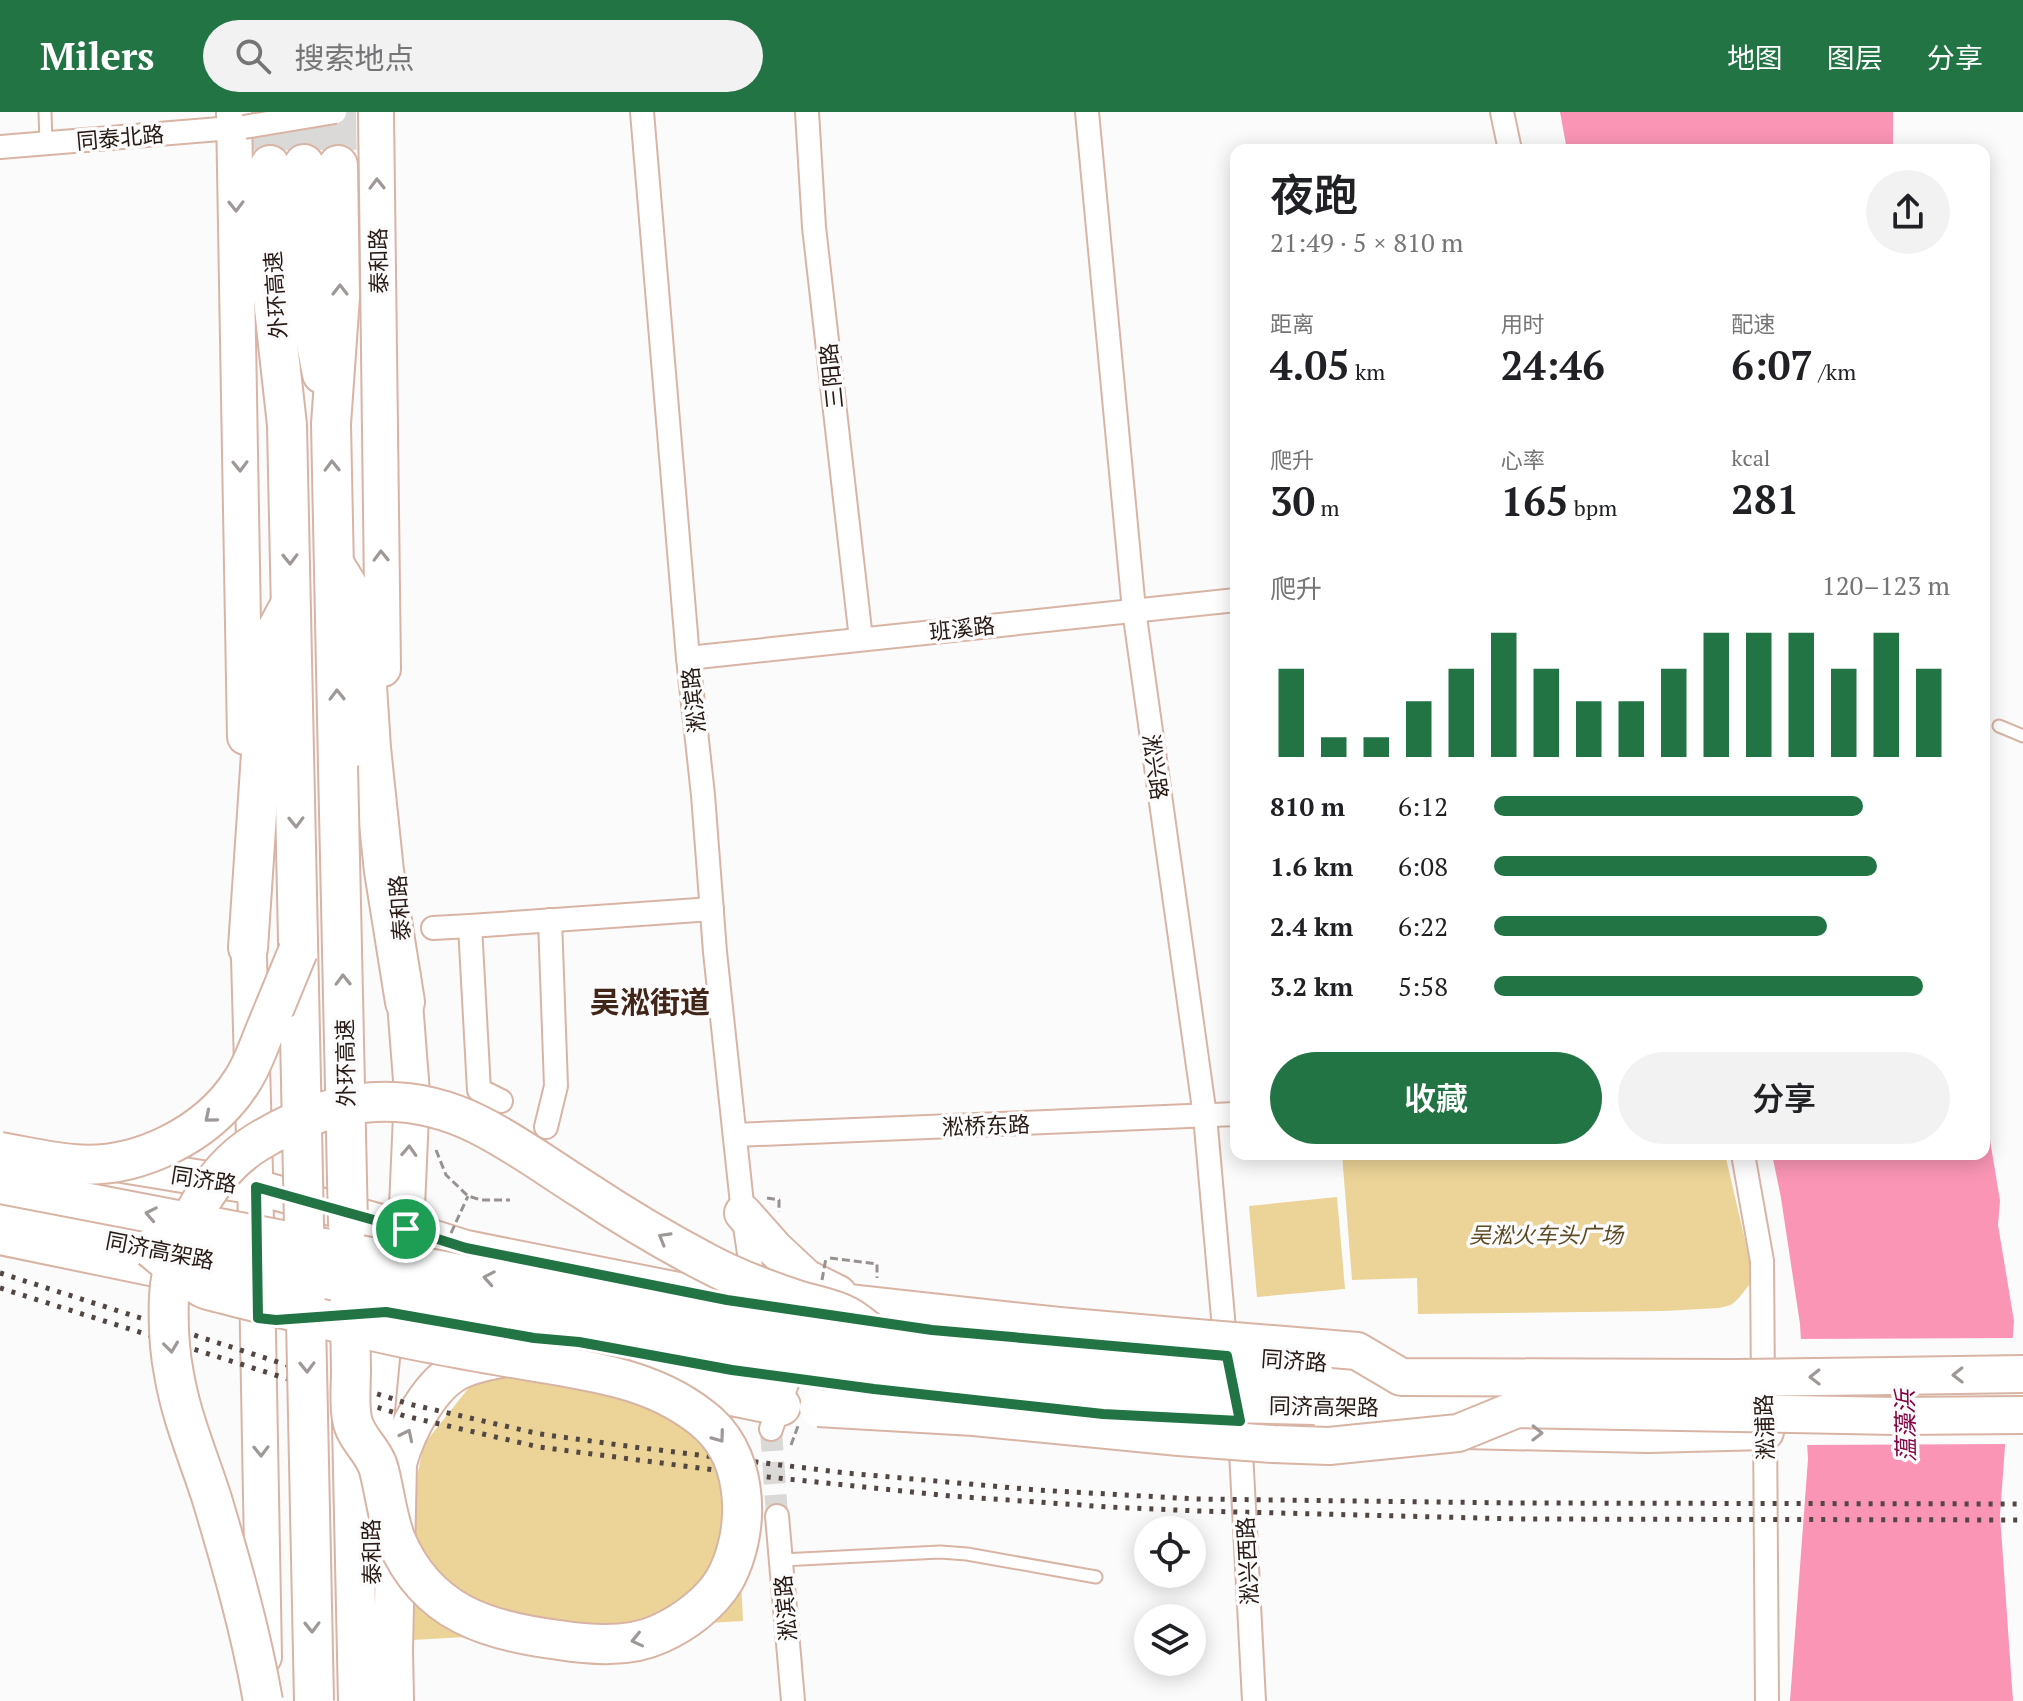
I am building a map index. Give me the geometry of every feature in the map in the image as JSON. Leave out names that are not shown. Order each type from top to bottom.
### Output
[{"type":"highway","name":"外环高速","points":[[304,165],[307,298],[331,424]]},
{"type":"highway","name":"外环高速","points":[[304,165],[340,297],[331,424],[358,1701]]},
{"type":"highway","name":"外环高速","points":[[304,165],[273,299],[287,425],[314,1701]]},
{"type":"highway","name":"外环高速","points":[[287,425],[307,298]]},
{"type":"highway","points":[[334,565],[362,609],[370,735],[384,871],[405,1002]]},
{"type":"highway","points":[[248,948],[262,739],[264,653],[291,603]]},
{"type":"highway","points":[[0,1152],[74,1164],[100,1164],[131,1159],[172,1144],[207,1121],[227,1102],[243,1080],[298,951]]},
{"type":"highway","points":[[264,1701],[244,1610],[174,1377],[169,1307],[173,1268],[204,1197],[224,1169],[246,1149],[278,1129],[319,1112],[360,1103],[405,1103],[440,1110],[477,1124],[509,1142],[602,1203],[709,1264],[785,1296],[846,1315],[883,1344]]},
{"type":"highway","name":"同济高架路","points":[[0,1185],[459,1273],[883,1344],[975,1355],[1160,1370],[1316,1377],[1734,1378],[2023,1374]]},
{"type":"highway","points":[[742,1203],[775,1249],[806,1278],[867,1296],[1059,1326],[1357,1351],[1401,1377]]},
{"type":"highway","name":"同济高架路","points":[[0,1219],[560,1323],[878,1376],[990,1391],[1150,1402],[1895,1416],[2023,1415]]},
{"type":"highway","points":[[151,1248],[204,1289],[379,1333],[606,1374],[647,1386],[680,1403],[710,1425],[724,1442],[736,1471],[741,1486],[742,1515],[734,1557],[724,1581],[709,1599],[686,1620],[657,1635],[626,1643],[595,1644],[490,1627],[459,1614],[440,1600],[409,1564],[396,1539],[385,1502],[379,1465],[352,1423]]},
{"type":"highway","points":[[740,1294],[867,1296]]},
{"type":"highway","points":[[394,1701],[397,1463],[405,1437],[436,1386],[461,1368],[506,1357],[566,1362],[790,1405],[974,1417],[1273,1444],[1329,1446],[1458,1433],[1517,1409]]},
{"type":"highway","points":[[371,1540],[393,1651]]},
{"type":"main road","name":"泰和路","points":[[375,1701],[370,1484],[386,1312],[406,1229],[412,1093],[382,651],[376,112]]},
{"type":"main road","points":[[237,122],[248,948],[256,1187],[264,1701]]},
{"type":"main road","name":"同济路","points":[[0,1134],[69,1146],[94,1161]]},
{"type":"main road","name":"同济路","points":[[0,1144],[256,1187],[406,1229],[474,1230],[740,1294],[932,1330],[1227,1356],[1430,1368],[1514,1364],[1762,1364]]},
{"type":"main road","points":[[16,1241],[258,1304],[386,1312],[732,1370],[790,1405],[943,1398],[1103,1414],[1376,1429],[1648,1435],[1766,1432]]},
{"type":"street","name":"同泰北路","points":[[0,147],[335,112]]},
{"type":"street","name":"淞滨路","points":[[642,112],[688,658],[742,1203],[740,1294]]},
{"type":"street","name":"三阳路","points":[[807,112],[814,227],[861,639]]},
{"type":"street","name":"淞兴路","points":[[1087,112],[1134,610],[1205,1116],[1227,1356],[1240,1421]]},
{"type":"street","points":[[1502,112],[1509,144]]},
{"type":"street","name":"班溪路","points":[[688,658],[1230,601]]},
{"type":"street","points":[[433,928],[712,909]]},
{"type":"street","points":[[546,1127],[556,1086],[550,920]]},
{"type":"street","points":[[470,926],[479,1090],[501,1101]]},
{"type":"street","name":"淞桥东路","points":[[735,1135],[1230,1114]]},
{"type":"street","name":"淞浦路","points":[[1744,1160],[1762,1261],[1767,1701]]},
{"type":"street","name":"淞兴西路","points":[[1240,1421],[1254,1701]]},
{"type":"street","name":"淞滨路","points":[[777,1516],[793,1701]]},
{"type":"lane","points":[[45,112],[46,143]]},
{"type":"lane","points":[[1999,726],[2023,736]]},
{"type":"lane","points":[[781,1560],[940,1552],[1096,1577]]},
{"type":"path","points":[[435,1147],[446,1175],[468,1196],[481,1200],[510,1200]]},
{"type":"path","points":[[742,1203],[779,1200],[781,1222]]},
{"type":"path","points":[[826,1258],[877,1264],[867,1296]]},
{"type":"green space","name":"吴淞火车头广场","points":[[1342,1160],[1726,1160],[1752,1270],[1750,1284],[1731,1305],[1664,1311],[1418,1314],[1417,1278],[1352,1280]]},
{"type":"green space","points":[[1337,1197],[1345,1289],[1257,1297],[1249,1206]]},
{"type":"green space","points":[[489,1375],[699,1390],[733,1415],[743,1621],[413,1640],[412,1539],[416,1481],[424,1444],[471,1385]]},
{"type":"water","points":[[1560,112],[1893,112],[1893,144],[1566,144]]},
{"type":"water","name":"蕰藻浜","points":[[1990,1140],[2000,1201],[1998,1225],[2014,1321],[2000,1515],[2013,1701],[1790,1701],[1808,1459],[1800,1324],[1773,1160],[1990,1160]]},
{"type":"pier","points":[[2017,1338],[2009,1444],[1803,1445],[1797,1339]]},
{"type":"tunnel","points":[[269,112],[270,165]]},
{"type":"tunnel","points":[[303,112],[304,164]]},
{"type":"tunnel","points":[[337,112],[338,165]]},
{"type":"tunnel","points":[[771,1429],[777,1516]]},
{"type":"railway","points":[[0,1273],[409,1404],[540,1434],[846,1473],[1037,1490],[1196,1499],[2023,1504]]},
{"type":"railway","points":[[0,1288],[405,1416],[539,1447],[768,1477],[950,1496],[1198,1511],[1520,1519],[2023,1520]]},
{"type":"district","name":"吴淞街道","points":[[650,1002]]},
{"type":"route","points":[[256,1187],[406,1229],[466,1248],[727,1300],[932,1330],[1227,1356],[1240,1421],[1103,1414],[943,1398],[732,1370],[386,1312],[276,1320],[258,1318],[256,1187]]}]
